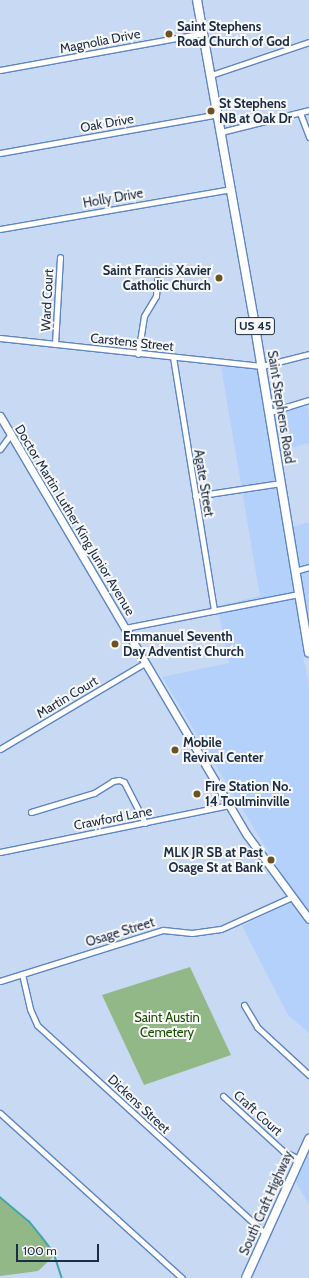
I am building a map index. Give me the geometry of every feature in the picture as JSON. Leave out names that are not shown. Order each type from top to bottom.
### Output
[{"type":"main road","name":"Saint Stephens Road","points":[[197,0],[270,412],[309,652]]},
{"type":"main road","name":"Doctor Martin Luther King Junior Avenue","points":[[0,416],[229,805],[292,898],[309,920]]},
{"type":"main road","name":"South Craft Highway","points":[[246,1278],[309,1139]]},
{"type":"street","name":"Magnolia Drive","points":[[0,70],[203,32]]},
{"type":"street","points":[[211,75],[309,42]]},
{"type":"street","points":[[221,132],[309,110]]},
{"type":"street","points":[[300,113],[309,137]]},
{"type":"street","name":"Oak Drive","points":[[0,153],[218,114]]},
{"type":"street","name":"Holly Drive","points":[[0,229],[231,189]]},
{"type":"street","name":"Ward Court","points":[[55,344],[60,257]]},
{"type":"street","points":[[138,354],[144,316],[156,296],[157,280]]},
{"type":"street","name":"Carstens Street","points":[[0,338],[138,354],[262,366]]},
{"type":"street","points":[[262,366],[309,354]]},
{"type":"street","name":"Agate Street","points":[[173,357],[214,611]]},
{"type":"street","points":[[270,412],[309,400]]},
{"type":"street","points":[[0,449],[11,434]]},
{"type":"street","points":[[195,496],[281,484]]},
{"type":"street","points":[[296,571],[309,567]]},
{"type":"street","points":[[125,628],[299,594]]},
{"type":"street","name":"Martin Court","points":[[0,749],[145,663]]},
{"type":"street","points":[[31,812],[94,793],[113,781],[119,780],[124,782],[145,823]]},
{"type":"street","name":"Crawford Lane","points":[[0,852],[229,805]]},
{"type":"street","name":"Osage Street","points":[[0,981],[163,930],[192,933],[221,929],[292,898]]},
{"type":"street","name":"Dickens Street","points":[[22,974],[30,1010],[36,1025],[266,1234]]},
{"type":"street","points":[[244,1005],[257,1027],[309,1075]]},
{"type":"street","name":"Craft Court","points":[[223,1096],[283,1151],[299,1159]]},
{"type":"street","points":[[0,1112],[182,1278]]},
{"type":"shaded area","points":[[221,366],[258,369],[266,416],[307,406],[309,414],[309,443],[273,453],[286,529],[309,522],[309,655],[303,657],[309,684],[309,1033],[288,1015],[242,926],[297,899],[162,677],[229,663],[217,606],[260,596]]},
{"type":"shaded area","points":[[309,1152],[309,1204],[295,1181]]},
{"type":"green space","name":"Saint Austin Cemetery","points":[[190,967],[231,1055],[144,1085],[102,995]]},
{"type":"green space","points":[[0,1197],[29,1221],[54,1253],[54,1256],[38,1271],[0,1276]]},
{"type":"waterway","points":[[0,1197],[29,1221],[42,1237],[54,1253],[62,1278]]},
{"type":"place","name":"Saint Stephens Road Church of God","points":[[169,34]]},
{"type":"place","name":"St Stephens NB at Oak Dr","points":[[211,111]]},
{"type":"place","name":"Saint Francis Xavier Catholic Church","points":[[219,278]]},
{"type":"place","name":"Emmanuel Seventh Day Adventist Church","points":[[115,644]]},
{"type":"place","name":"Mobile Revival Center","points":[[175,750]]},
{"type":"place","name":"Fire Station No. 14 Toulminville","points":[[197,794]]},
{"type":"place","name":"MLK JR SB at Past Osage St at Bank","points":[[271,860]]}]
